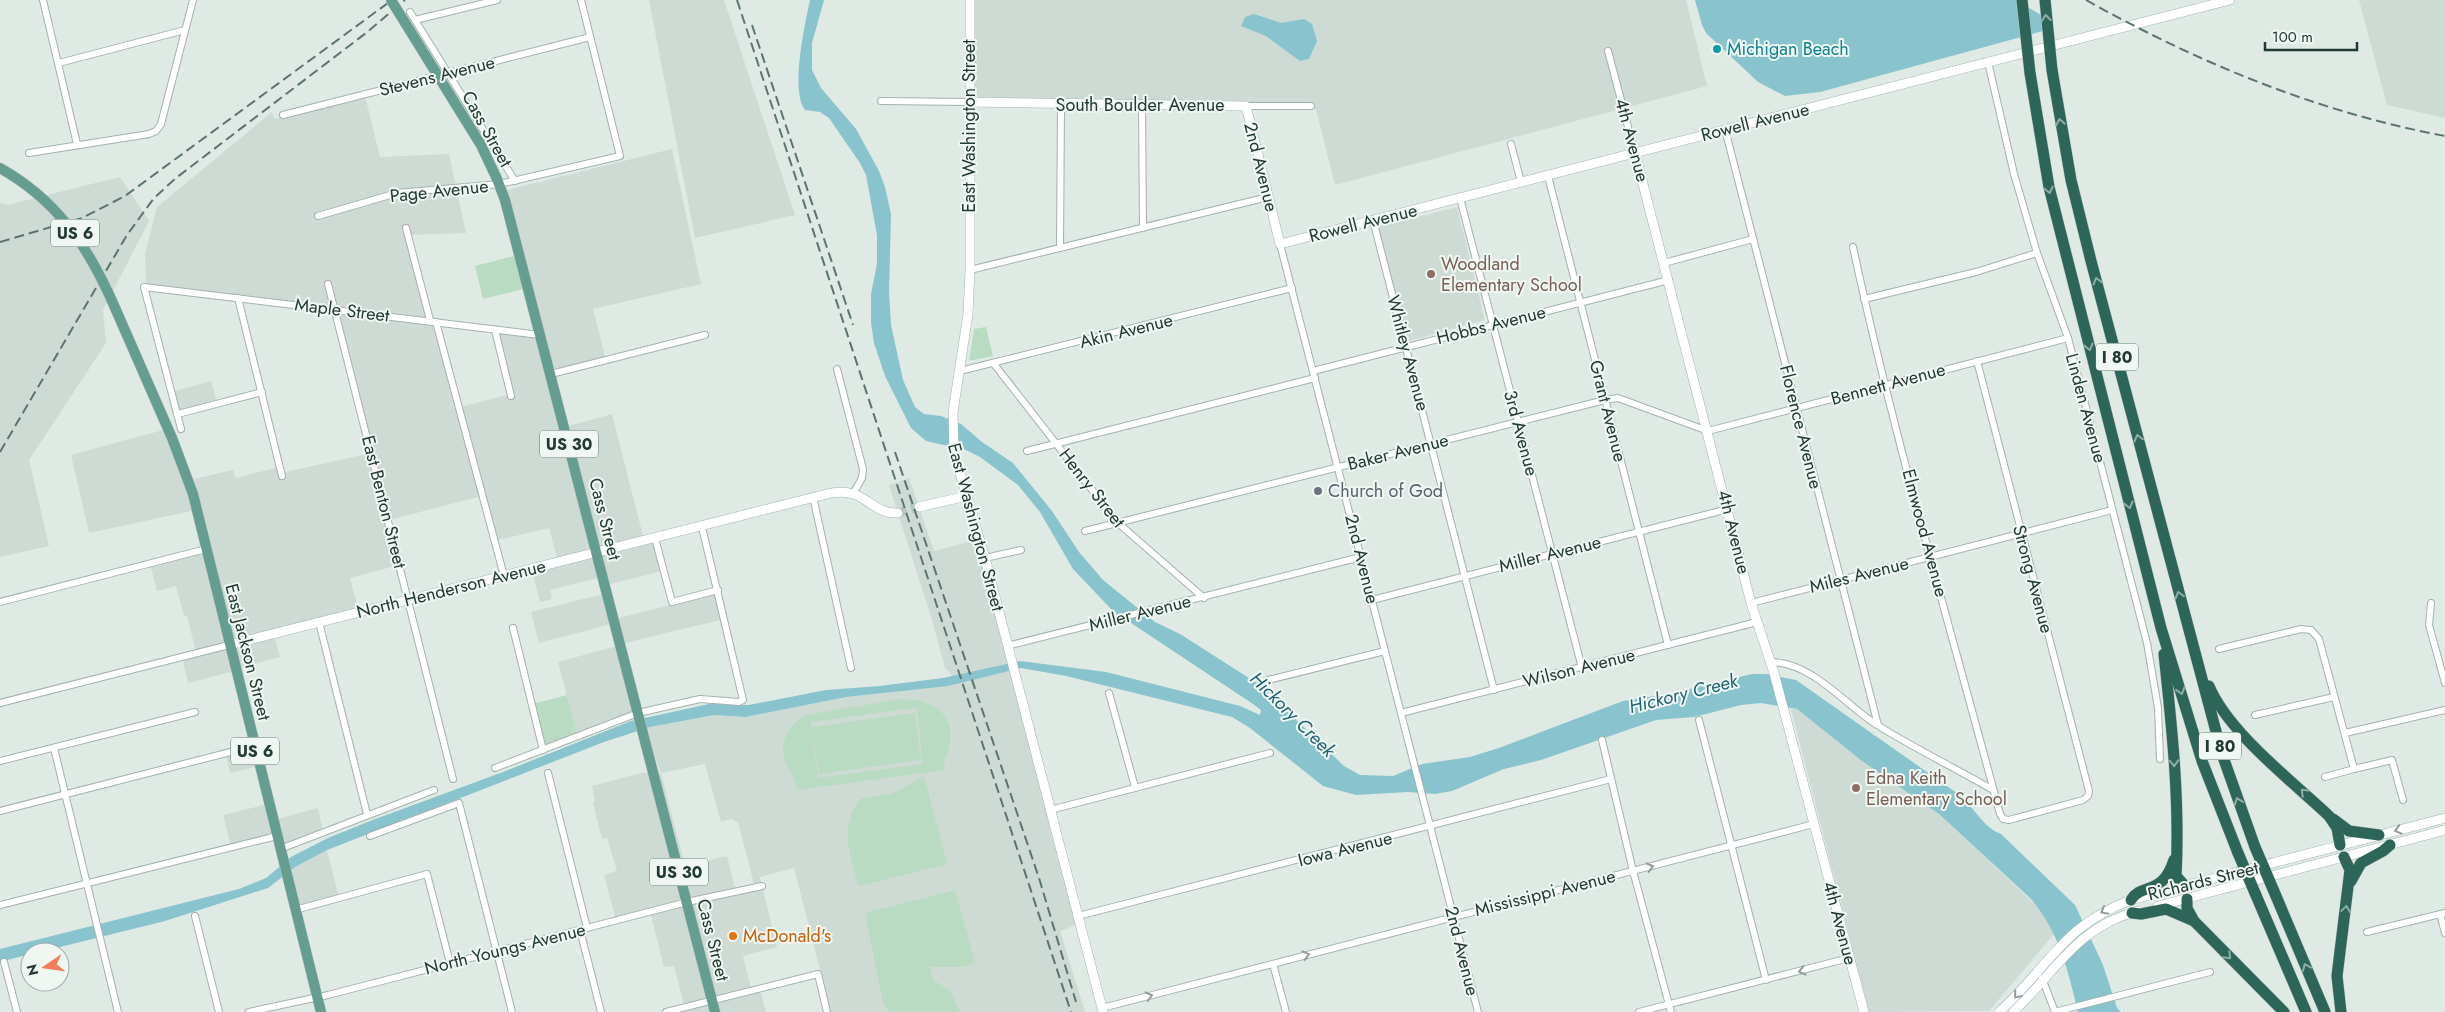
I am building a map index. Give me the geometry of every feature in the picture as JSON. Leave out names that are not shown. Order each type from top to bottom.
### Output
[{"type":"highway","name":"I 80","points":[[2022,0],[2030,72],[2048,187],[2161,628],[2202,761],[2238,853],[2306,1012]]},
{"type":"highway","name":"I 80","points":[[2045,0],[2052,70],[2071,180],[2222,754],[2255,847],[2325,1012]]},
{"type":"highway","points":[[2161,628],[2173,735],[2178,849],[2176,876],[2184,886]]},
{"type":"highway","points":[[2192,642],[2214,698],[2233,726],[2329,816],[2350,831],[2379,835]]},
{"type":"highway","points":[[2329,816],[2337,828],[2340,845]]},
{"type":"highway","points":[[2349,885],[2361,863],[2383,852],[2390,845]]},
{"type":"highway","points":[[2130,900],[2134,894],[2161,883],[2170,871],[2178,849]]},
{"type":"highway","points":[[2341,1012],[2337,976],[2350,870],[2344,857]]},
{"type":"highway","points":[[2187,899],[2187,908],[2194,921],[2284,1012]]},
{"type":"highway","points":[[2132,913],[2141,914],[2166,909],[2194,921]]},
{"type":"main road","name":"Cass Street","points":[[390,0],[481,145],[499,182],[551,374],[715,1012]]},
{"type":"main road","name":"East Jackson Street","points":[[0,168],[41,196],[74,232],[93,260],[176,447],[193,494],[321,1012]]},
{"type":"street","points":[[43,0],[77,144]]},
{"type":"street","points":[[29,153],[77,144],[113,141],[156,131],[161,124],[193,0]]},
{"type":"street","points":[[415,20],[497,0]]},
{"type":"street","points":[[581,0],[590,36]]},
{"type":"street","name":"East Washington Street","points":[[970,0],[970,270],[968,314],[952,412],[954,453],[985,558],[1006,646],[1102,1010]]},
{"type":"street","name":"Rowell Avenue","points":[[1280,244],[2230,0]]},
{"type":"street","points":[[410,12],[515,181]]},
{"type":"street","points":[[59,63],[185,30]]},
{"type":"street","name":"Page Avenue","points":[[318,216],[397,193],[515,181],[620,156],[590,36]]},
{"type":"street","name":"Stevens Avenue","points":[[284,115],[590,36]]},
{"type":"street","name":"4th Avenue","points":[[1608,52],[1669,280],[1751,603],[1771,662],[1864,1012]]},
{"type":"street","name":"Linden Avenue","points":[[1988,62],[2014,174],[2037,253],[2068,338],[2153,672],[2158,708],[2160,759]]},
{"type":"street","points":[[882,101],[969,102]]},
{"type":"street","name":"South Boulder Avenue","points":[[969,102],[1061,105],[1311,106]]},
{"type":"street","points":[[1060,248],[1061,105]]},
{"type":"street","points":[[1142,105],[1143,228]]},
{"type":"street","name":"2nd Avenue","points":[[1246,106],[1478,1012]]},
{"type":"street","name":"Florence Avenue","points":[[1725,129],[1878,726]]},
{"type":"street","points":[[1511,144],[1521,182]]},
{"type":"street","name":"Grant Avenue","points":[[1548,176],[1668,645]]},
{"type":"street","points":[[970,270],[1268,197]]},
{"type":"street","name":"3rd Avenue","points":[[1460,198],[1582,668]]},
{"type":"street","name":"Whitley Avenue","points":[[1373,220],[1494,690]]},
{"type":"street","points":[[406,228],[504,576]]},
{"type":"street","points":[[1664,263],[1753,239]]},
{"type":"street","name":"Elmwood Avenue","points":[[1853,247],[1864,299],[1931,557],[2002,818]]},
{"type":"street","points":[[1864,299],[1976,272],[2037,253]]},
{"type":"street","name":"Hobbs Avenue","points":[[1027,451],[1314,374],[1406,347],[1669,280]]},
{"type":"street","name":"East Benton Street","points":[[328,284],[453,779]]},
{"type":"street","name":"Maple Street","points":[[178,414],[144,287],[540,335]]},
{"type":"street","name":"Akin Avenue","points":[[960,371],[1292,288]]},
{"type":"street","points":[[238,298],[282,476]]},
{"type":"street","points":[[495,330],[511,396]]},
{"type":"street","points":[[551,374],[705,335]]},
{"type":"street","name":"Bennett Avenue","points":[[1708,431],[2068,338]]},
{"type":"street","name":"Strong Avenue","points":[[1977,361],[2089,791],[2088,796],[2083,800],[2009,820],[2002,818]]},
{"type":"street","name":"Henry Street","points":[[994,364],[1118,523],[1204,598]]},
{"type":"street","points":[[837,369],[863,469],[862,478],[854,492],[880,509],[898,513]]},
{"type":"street","points":[[181,429],[178,414],[262,392]]},
{"type":"street","name":"Baker Avenue","points":[[1085,531],[1605,400],[1618,398],[1708,431]]},
{"type":"street","name":"North Henderson Avenue","points":[[0,703],[702,527],[813,497],[842,491],[854,492]]},
{"type":"street","points":[[919,507],[967,496]]},
{"type":"street","points":[[813,497],[851,668]]},
{"type":"street","name":"Miller Avenue","points":[[1372,600],[1728,509]]},
{"type":"street","name":"Miles Avenue","points":[[1751,603],[2112,510]]},
{"type":"street","points":[[495,768],[638,713],[700,699],[739,702],[744,700],[702,527]]},
{"type":"street","points":[[655,538],[672,602],[718,590]]},
{"type":"street","points":[[0,602],[206,549]]},
{"type":"street","points":[[985,558],[1021,550]]},
{"type":"street","name":"Miller Avenue","points":[[1006,646],[1118,620],[1361,557]]},
{"type":"street","points":[[2431,603],[2430,624],[2445,683]]},
{"type":"street","points":[[319,622],[367,814]]},
{"type":"street","name":"Wilson Avenue","points":[[1401,713],[1757,622]]},
{"type":"street","points":[[512,628],[543,750]]},
{"type":"street","points":[[2219,649],[2301,630],[2310,630],[2319,639],[2354,769]]},
{"type":"street","points":[[1268,680],[1385,651]]},
{"type":"street","points":[[1771,662],[1788,662],[1812,675],[1878,726],[1993,790]]},
{"type":"street","points":[[1110,693],[1135,788]]},
{"type":"street","points":[[2256,715],[2334,697]]},
{"type":"street","points":[[2345,733],[2445,710]]},
{"type":"street","points":[[0,761],[195,712]]},
{"type":"street","points":[[1699,720],[1766,980]]},
{"type":"street","points":[[1602,740],[1633,871],[1671,1012]]},
{"type":"street","points":[[0,811],[254,746]]},
{"type":"street","points":[[54,748],[102,938],[118,1012]]},
{"type":"street","points":[[1050,810],[1270,753]]},
{"type":"street","points":[[2325,777],[2392,760],[2403,800]]},
{"type":"street","points":[[548,773],[601,1012]]},
{"type":"street","name":"Iowa Avenue","points":[[1078,916],[1611,779]]},
{"type":"street","points":[[281,853],[367,814],[434,790]]},
{"type":"street","points":[[370,836],[459,804],[512,1012]]},
{"type":"street","name":"Richards Street","points":[[1999,1012],[2056,949],[2089,920],[2108,908],[2130,900],[2445,818]]},
{"type":"street","name":"Mississippi Avenue","points":[[1102,1010],[1453,916],[1731,847],[1814,824]]},
{"type":"street","name":"Richards Street","points":[[2013,1012],[2061,958],[2093,930],[2132,913],[2445,830]]},
{"type":"street","points":[[0,905],[277,836]]},
{"type":"street","points":[[2340,845],[2344,857]]},
{"type":"street","points":[[296,910],[428,874],[450,963]]},
{"type":"street","name":"North Youngs Avenue","points":[[249,1012],[687,902],[762,886]]},
{"type":"street","points":[[2184,886],[2187,899]]},
{"type":"street","points":[[2367,932],[2442,913],[2445,933]]},
{"type":"street","points":[[195,916],[219,1012]]},
{"type":"street","points":[[1639,1012],[1849,958]]},
{"type":"street","points":[[4,962],[17,1012]]},
{"type":"street","points":[[1273,964],[1286,1012]]},
{"type":"street","points":[[2037,971],[2055,1012],[2210,972]]},
{"type":"street","points":[[666,1012],[818,974],[827,1012]]},
{"type":"shaded area","points":[[649,0],[724,0],[795,215],[695,238]]},
{"type":"shaded area","points":[[972,0],[1686,0],[1707,86],[1335,185],[1316,109],[972,99]]},
{"type":"shaded area","points":[[2359,0],[2445,0],[2445,118],[2387,105]]},
{"type":"shaded area","points":[[365,96],[380,157],[449,154],[466,233],[409,235],[430,319],[146,285],[145,254],[157,207],[272,112],[274,119]]},
{"type":"shaded area","points":[[672,149],[701,284],[593,309],[606,360],[551,374],[503,191]]},
{"type":"shaded area","points":[[120,177],[149,221],[103,310],[106,343],[29,460],[49,546],[0,557],[0,202],[7,205]]},
{"type":"shaded area","name":"Woodland Elementary School","points":[[1457,207],[1485,320],[1406,342],[1377,227]]},
{"type":"shaded area","points":[[335,310],[436,322],[482,496],[389,520]]},
{"type":"shaded area","points":[[496,330],[540,336],[596,552],[558,562],[549,528],[495,541],[460,407],[511,394]]},
{"type":"shaded area","points":[[211,381],[217,402],[178,413],[172,392]]},
{"type":"shaded area","points":[[612,414],[644,540],[597,552],[565,427]]},
{"type":"shaded area","points":[[167,429],[196,510],[89,533],[71,455]]},
{"type":"shaded area","points":[[371,453],[399,565],[350,578],[359,612],[230,644],[194,479],[233,470],[235,478],[280,467],[281,473]]},
{"type":"shaded area","points":[[909,478],[934,551],[980,539],[1011,663],[974,672],[1013,671],[1079,924],[1060,931],[1085,1012],[831,1012],[794,868],[760,877],[777,947],[743,956],[751,988],[759,987],[766,1012],[686,1012],[674,966],[664,967],[650,911],[616,920],[604,875],[617,871],[607,838],[602,839],[593,803],[595,802],[592,786],[642,773],[661,773],[644,729],[650,727],[714,715],[745,717],[846,697],[955,685],[951,674],[945,668],[932,620],[889,485]],"holes":[[[705,764],[721,822],[731,819],[738,822],[754,884],[735,888],[727,856],[685,866],[661,773]]]},
{"type":"shaded area","points":[[655,539],[663,571],[606,585],[597,553]]},
{"type":"shaded area","points":[[206,550],[235,671],[188,683],[182,656],[196,652],[187,616],[184,616],[176,586],[157,591],[150,564]]},
{"type":"shaded area","points":[[596,553],[602,577],[550,590],[552,599],[540,602],[532,570]]},
{"type":"shaded area","points":[[607,593],[615,623],[539,643],[531,612]]},
{"type":"shaded area","points":[[718,593],[724,619],[621,644],[615,619]]},
{"type":"shaded area","points":[[274,634],[280,657],[235,669],[230,645]]},
{"type":"shaded area","points":[[620,645],[637,710],[577,734],[558,662]]},
{"type":"shaded area","points":[[1791,709],[1797,709],[1862,761],[1939,814],[2041,910],[2054,934],[1989,1011],[1869,1012]]},
{"type":"shaded area","points":[[254,747],[259,766],[230,773],[226,754]]},
{"type":"shaded area","points":[[268,804],[276,836],[231,847],[223,815]]},
{"type":"shaded area","points":[[318,808],[323,831],[281,848],[274,820]]},
{"type":"shaded area","points":[[327,850],[339,898],[294,910],[285,876],[295,867]]},
{"type":"green space","points":[[518,255],[527,288],[483,299],[475,266]]},
{"type":"green space","points":[[986,327],[993,356],[969,361],[974,329]]},
{"type":"green space","points":[[567,695],[577,734],[543,748],[533,704]]},
{"type":"green space","points":[[902,699],[929,704],[937,708],[948,721],[950,741],[944,760],[945,770],[797,790],[785,761],[783,745],[788,732],[806,715]],"holes":[[[914,708],[917,710],[923,764],[818,778],[811,722]]]},
{"type":"green space","points":[[915,713],[921,760],[819,774],[812,727]]},
{"type":"green space","points":[[924,776],[947,864],[858,886],[848,840],[850,819],[854,809],[862,798],[892,794]]},
{"type":"green space","points":[[955,890],[975,963],[962,967],[930,967],[933,980],[950,991],[960,1012],[888,1012],[882,998],[865,913]]},
{"type":"water","name":"Hickory Creek","points":[[810,0],[824,0],[812,43],[812,70],[821,88],[856,129],[879,171],[885,187],[891,214],[889,292],[891,325],[903,380],[915,407],[924,414],[941,416],[961,424],[982,442],[1013,463],[1052,511],[1079,552],[1103,580],[1155,622],[1180,634],[1260,685],[1344,766],[1360,775],[1393,776],[1422,764],[1470,757],[1499,748],[1623,701],[1673,693],[1752,674],[1766,674],[1796,680],[1961,796],[1989,827],[2001,834],[2075,905],[2103,965],[2117,1008],[2121,1012],[2078,1012],[2061,952],[2048,924],[2030,898],[1939,814],[1862,761],[1797,709],[1761,703],[1741,705],[1694,717],[1656,720],[1541,760],[1504,769],[1452,791],[1435,794],[1408,792],[1356,795],[1323,786],[1250,728],[1232,717],[1066,676],[1021,668],[948,686],[846,697],[745,717],[714,715],[650,727],[604,742],[327,850],[295,867],[268,888],[165,921],[70,945],[70,942],[28,942],[239,889],[266,878],[291,857],[328,838],[370,821],[503,772],[631,721],[709,704],[749,705],[826,690],[880,686],[943,678],[1020,661],[1106,672],[1240,706],[1260,715],[1261,710],[1253,704],[1113,611],[1073,569],[1040,512],[1018,485],[980,457],[966,450],[926,441],[911,428],[885,376],[874,343],[871,323],[871,294],[877,264],[877,235],[866,175],[860,163],[829,118],[820,112],[805,110],[801,101],[799,73]]},
{"type":"water","points":[[1695,0],[2015,0],[2053,23],[2050,29],[1820,92],[1785,96],[1758,82],[1706,33]]},
{"type":"water","points":[[1254,14],[1281,23],[1304,19],[1312,24],[1317,41],[1309,59],[1300,61],[1266,36],[1241,26],[1245,17]]},
{"type":"water","points":[[20,944],[20,957],[0,962],[0,949]]},
{"type":"tunnel","points":[[898,513],[919,507]]},
{"type":"railway","points":[[0,242],[82,218],[125,196],[392,0]]},
{"type":"railway","points":[[0,452],[127,235],[154,198],[176,178],[366,33],[405,0]]},
{"type":"railway","points":[[737,0],[1071,1012]]},
{"type":"railway","points":[[2086,0],[2172,44],[2260,83],[2351,113],[2397,126],[2445,136]]},
{"type":"railway","points":[[752,25],[853,325]]},
{"type":"railway","points":[[895,452],[1039,878],[1076,1002]]},
{"type":"place","name":"Michigan Beach","points":[[1717,49]]},
{"type":"place","name":"Woodland Elementary School","points":[[1431,274]]},
{"type":"place","name":"Church of God","points":[[1318,491]]},
{"type":"place","name":"Edna Keith Elementary School","points":[[1856,788]]},
{"type":"place","name":"McDonald's","points":[[733,936]]}]
